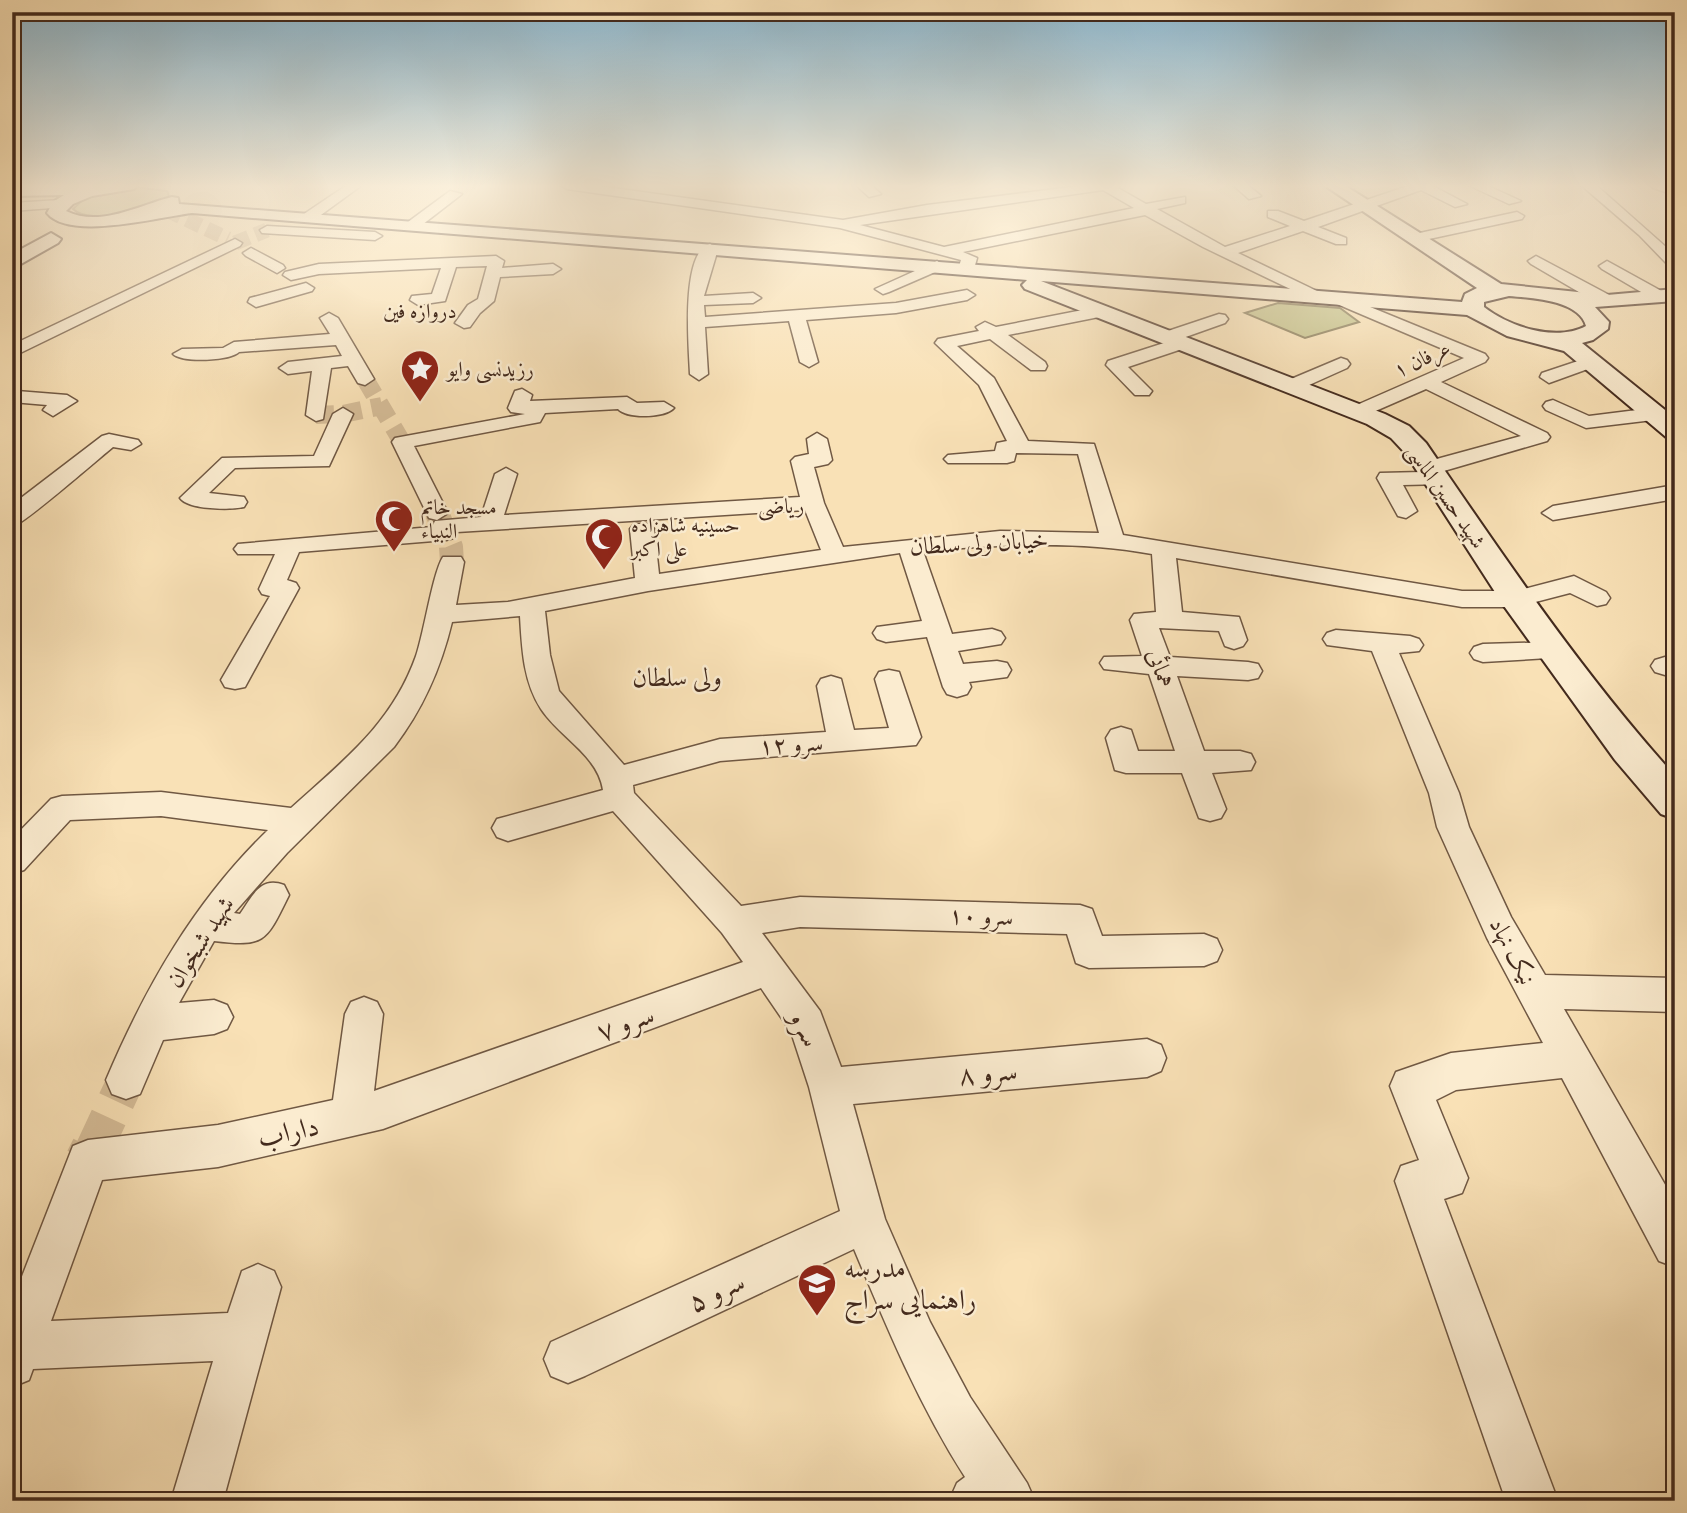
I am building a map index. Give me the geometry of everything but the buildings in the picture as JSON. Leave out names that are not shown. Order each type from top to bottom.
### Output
[{"type":"main road","points":[[869,256],[941,259],[966,269],[1315,296],[1340,289],[1377,301],[1473,309],[1492,323],[1507,329],[1551,337],[1579,337],[1598,329],[1597,306]]},
{"type":"main road","points":[[1442,256],[1495,290]]},
{"type":"main road","name":"شهید حسین الماسی","points":[[1000,271],[1098,312],[1357,412],[1400,432],[1433,473],[1516,599],[1629,750],[1675,803]]},
{"type":"main road","points":[[1473,309],[1472,299],[1495,290],[1524,291],[1597,306],[1667,295]]},
{"type":"main road","points":[[1551,337],[1572,346],[1669,420]]},
{"type":"main road","points":[[1579,337],[1582,345],[1669,420],[1675,431]]},
{"type":"street","points":[[12,352],[171,274],[219,256]]},
{"type":"street","points":[[257,256],[306,288],[327,314],[339,339],[365,379]]},
{"type":"street","points":[[284,271],[319,269],[366,256]]},
{"type":"street","points":[[437,256],[450,263],[553,269]]},
{"type":"street","points":[[699,374],[695,301],[698,278],[706,256]]},
{"type":"street","points":[[931,256],[941,259]]},
{"type":"street","points":[[883,289],[941,259],[955,256]]},
{"type":"street","points":[[1231,256],[1315,296]]},
{"type":"street","points":[[1536,261],[1597,306]]},
{"type":"street","points":[[418,300],[439,299],[450,263]]},
{"type":"street","points":[[1607,266],[1667,295]]},
{"type":"street","points":[[464,323],[474,309],[486,301],[495,267]]},
{"type":"street","points":[[149,272],[171,274]]},
{"type":"street","points":[[256,302],[306,288]]},
{"type":"street","name":"عرفان ۱","points":[[1340,289],[1479,358],[1357,412]]},
{"type":"street","points":[[696,323],[915,306],[967,295]]},
{"type":"street","points":[[695,301],[754,298]]},
{"type":"street","points":[[1021,448],[987,382],[944,343],[1098,312]]},
{"type":"street","points":[[796,316],[809,362]]},
{"type":"street","points":[[971,317],[1038,366]]},
{"type":"street","points":[[1142,391],[1115,365],[1219,319]]},
{"type":"street","points":[[182,354],[228,353],[234,347],[339,339]]},
{"type":"street","points":[[288,368],[352,360]]},
{"type":"street","points":[[1549,377],[1590,362]]},
{"type":"street","points":[[316,415],[322,364]]},
{"type":"street","points":[[1291,386],[1341,364]]},
{"type":"street","points":[[1406,511],[1388,478],[1433,473],[1540,438],[1427,382]]},
{"type":"street","points":[[15,397],[37,384],[71,386]]},
{"type":"street","points":[[15,397],[67,401],[53,410]]},
{"type":"street","points":[[442,524],[402,442],[533,418],[529,401],[627,403],[628,409],[664,408]]},
{"type":"street","points":[[591,424],[594,404]]},
{"type":"street","points":[[1553,406],[1586,422],[1669,420]]},
{"type":"street","points":[[236,502],[191,498],[229,462],[322,462],[343,414]]},
{"type":"street","points":[[813,503],[802,461],[821,460],[817,439]]},
{"type":"street","points":[[17,511],[109,440],[131,444]]},
{"type":"street","points":[[955,459],[1007,457],[1004,447],[1087,449],[1112,540]]},
{"type":"street","points":[[491,523],[506,474]]},
{"type":"street","points":[[1553,513],[1675,492]]},
{"type":"street","name":"ریاضی","points":[[246,549],[290,546],[442,524],[813,503],[835,555]]},
{"type":"street","points":[[642,529],[648,583]]},
{"type":"street","name":"خیابان ولی سلطان","points":[[442,614],[532,606],[648,583],[711,576],[835,555],[909,545],[1000,538],[1112,540],[1431,596],[1516,599],[1574,584],[1597,598]]},
{"type":"street","points":[[909,545],[955,681],[997,670]]},
{"type":"street","points":[[235,680],[286,588],[271,589],[290,546]]},
{"type":"street","name":"همائی","points":[[1163,548],[1170,620],[1143,620],[1210,810]]},
{"type":"street","name":"شهید شبخوان","points":[[125,1080],[151,1024],[205,925],[242,880],[394,728],[420,678],[442,614],[452,562]]},
{"type":"street","name":"سرو","points":[[532,606],[538,659],[549,700],[603,756],[619,788],[734,922],[807,1023],[829,1087],[864,1222],[914,1338],[994,1496]]},
{"type":"street","points":[[1170,620],[1230,623],[1234,640]]},
{"type":"street","points":[[886,633],[992,638]]},
{"type":"street","name":"نیک نهاد","points":[[1336,639],[1396,644],[1454,827],[1499,927],[1675,1245]]},
{"type":"street","points":[[1483,653],[1556,651]]},
{"type":"street","points":[[1114,663],[1248,671]]},
{"type":"street","name":"سرو ۱۲","points":[[508,828],[720,750],[906,737],[889,679]]},
{"type":"street","points":[[831,686],[842,741]]},
{"type":"street","points":[[1121,738],[1126,762],[1240,762]]},
{"type":"street","points":[[12,861],[62,808],[161,804],[300,822]]},
{"type":"street","points":[[205,925],[249,930],[272,895]]},
{"type":"street","name":"سرو ۱۰","points":[[734,922],[800,912],[1080,920],[1089,953],[1204,950]]},
{"type":"street","name":"سرو ۷","points":[[482,1076],[769,969]]},
{"type":"street","points":[[1535,991],[1675,995]]},
{"type":"street","points":[[351,1117],[364,1014]]},
{"type":"street","points":[[151,1024],[214,1017]]},
{"type":"street","name":"سرو ۸","points":[[829,1087],[1147,1058]]},
{"type":"street","points":[[1532,1501],[1416,1181],[1447,1178],[1410,1086],[1433,1082],[1451,1072],[1570,1058]]},
{"type":"street","name":"داراب","points":[[16,1354],[89,1161],[218,1146],[351,1117],[482,1076]]},
{"type":"street","name":"سرو ۵","points":[[568,1359],[864,1222]]},
{"type":"street","points":[[197,1501],[257,1287]]},
{"type":"street","points":[[16,1354],[243,1336]]},
{"type":"shaded area","points":[[1278,303],[1340,308],[1359,322],[1305,338],[1245,313]]},
{"type":"tunnel","points":[[365,379],[381,406]]},
{"type":"tunnel","points":[[316,415],[343,414],[381,406]]},
{"type":"tunnel","points":[[381,406],[402,442]]},
{"type":"tunnel","points":[[437,513],[451,547],[452,562]]},
{"type":"tunnel","points":[[93,1151],[126,1080]]},
{"type":"tunnel","points":[[88,1161],[93,1151]]},
{"type":"place","name":"رزیدنسی وایو","points":[[420,403]]},
{"type":"place","name":"مسجد خاتم النبیاء","points":[[394,553]]},
{"type":"place","name":"حسینیه شاهزاده علی اکبر","points":[[604,571]]},
{"type":"place","name":"مدرسه راهنمایی سراج","points":[[817,1317]]},
{"type":"district","name":"دروازه فین","points":[[420,311]]},
{"type":"district","name":"ولی سلطان","points":[[677,677]]}]
